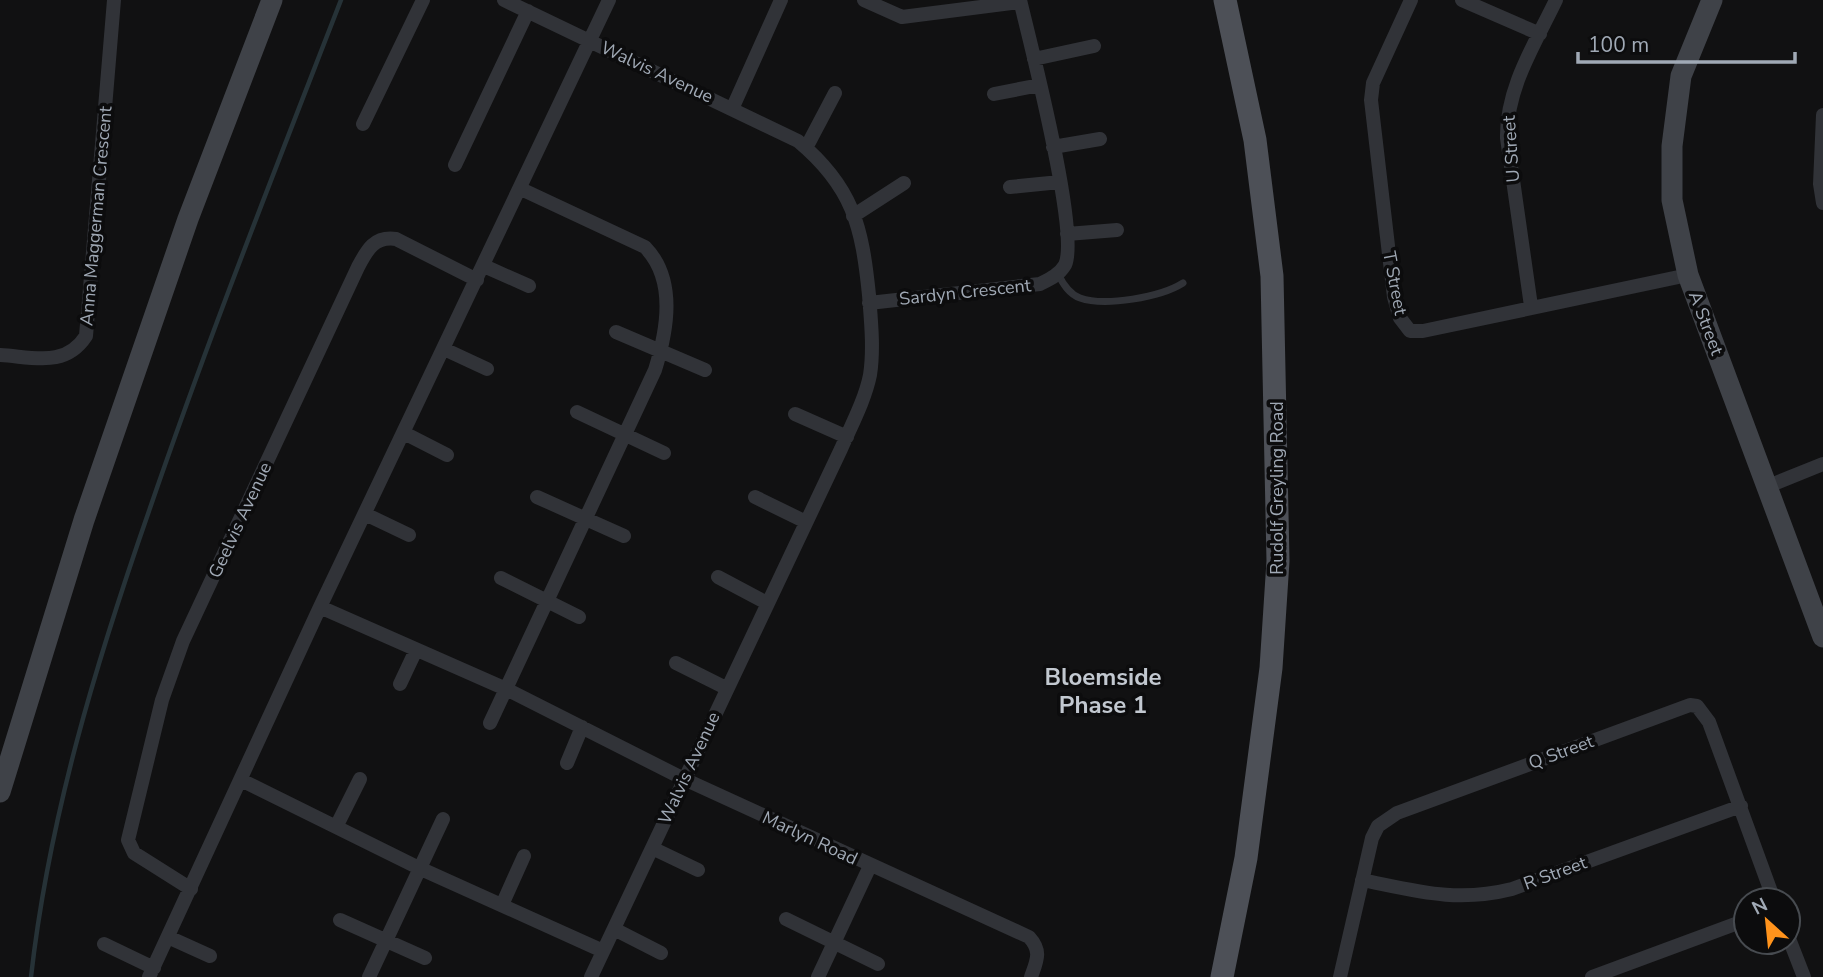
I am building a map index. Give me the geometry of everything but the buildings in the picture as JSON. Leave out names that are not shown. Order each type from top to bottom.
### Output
[{"type":"main road","name":"Rudolf Greyling Road","points":[[1222,977],[1246,858],[1271,667],[1278,561],[1272,276],[1255,141],[1225,0]]},
{"type":"street","name":"Anna Maggerman Crescent","points":[[0,355],[60,358],[76,351],[86,336],[114,0]]},
{"type":"street","points":[[0,792],[84,520],[188,219],[272,0]]},
{"type":"street","points":[[363,124],[423,0]]},
{"type":"street","name":"Walvis Avenue","points":[[504,0],[733,107],[806,148],[831,172],[863,238],[869,303],[870,375],[846,437],[591,977]]},
{"type":"street","points":[[104,944],[152,973],[320,607],[609,0]]},
{"type":"street","points":[[733,107],[781,0]]},
{"type":"street","points":[[864,0],[902,16],[1020,1],[1060,181],[1066,262],[1058,274]]},
{"type":"street","name":"T Street","points":[[1411,0],[1373,83],[1371,100],[1394,296],[1400,318],[1410,331],[1423,331],[1531,306],[1688,275]]},
{"type":"street","points":[[1462,0],[1540,34]]},
{"type":"street","name":"U Street","points":[[1531,306],[1507,138],[1506,112],[1513,89],[1556,0]]},
{"type":"street","name":"A Street","points":[[1712,0],[1681,76],[1674,111],[1672,200],[1688,275],[1823,637]]},
{"type":"street","points":[[455,165],[528,11]]},
{"type":"street","points":[[1034,59],[1094,46]]},
{"type":"street","points":[[994,94],[1040,85]]},
{"type":"street","points":[[806,148],[835,93]]},
{"type":"street","points":[[1823,115],[1820,184],[1823,203]]},
{"type":"street","points":[[1053,147],[1100,139]]},
{"type":"street","points":[[1010,187],[1060,181]]},
{"type":"street","points":[[853,216],[904,183]]},
{"type":"street","points":[[489,723],[655,370],[667,314],[661,271],[645,247],[521,189]]},
{"type":"street","points":[[1066,234],[1117,230]]},
{"type":"street","name":"Geelvis Avenue","points":[[191,889],[134,853],[128,840],[162,700],[183,640],[358,267],[368,248],[387,238],[396,239],[477,280]]},
{"type":"street","points":[[484,266],[529,286]]},
{"type":"street","name":"Sardyn Crescent","points":[[869,303],[1040,284],[1058,274]]},
{"type":"street","points":[[616,332],[705,370]]},
{"type":"street","points":[[444,349],[487,369]]},
{"type":"street","points":[[577,412],[664,453]]},
{"type":"street","points":[[795,414],[846,437]]},
{"type":"street","points":[[404,433],[447,455]]},
{"type":"street","points":[[1766,487],[1823,464]]},
{"type":"street","points":[[537,497],[624,536]]},
{"type":"street","points":[[755,497],[806,522]]},
{"type":"street","points":[[365,514],[409,535]]},
{"type":"street","points":[[718,577],[767,603]]},
{"type":"street","points":[[500,578],[579,617]]},
{"type":"street","name":"Marlyn Road","points":[[320,607],[506,689],[684,779],[1029,937],[1037,946],[1039,954],[1031,977]]},
{"type":"street","points":[[400,684],[416,650]]},
{"type":"street","points":[[676,663],[726,688]]},
{"type":"street","name":"Q Street","points":[[1340,977],[1367,853],[1378,825],[1397,813],[1683,707],[1697,706],[1704,713],[1769,886]]},
{"type":"street","points":[[566,763],[582,727]]},
{"type":"street","points":[[336,827],[360,779]]},
{"type":"street","points":[[241,780],[419,868],[603,951]]},
{"type":"street","name":"R Street","points":[[1362,880],[1445,897],[1483,896],[1512,889],[1741,806]]},
{"type":"street","points":[[369,977],[443,819]]},
{"type":"street","points":[[652,848],[698,870]]},
{"type":"street","points":[[502,905],[524,856]]},
{"type":"street","points":[[818,977],[870,866]]},
{"type":"street","points":[[340,919],[425,958]]},
{"type":"street","points":[[786,919],[878,964]]},
{"type":"street","points":[[1592,977],[1732,925]]},
{"type":"street","points":[[614,929],[661,953]]},
{"type":"street","points":[[169,937],[210,956]]},
{"type":"street","points":[[1796,956],[1804,977]]},
{"type":"lane","points":[[1058,274],[1070,292],[1078,298],[1098,301],[1158,294],[1182,283]]},
{"type":"waterway","points":[[31,977],[39,917],[62,799],[111,625],[195,382],[341,0]]},
{"type":"district","name":"Bloemside Phase 1","points":[[1103,691]]}]
